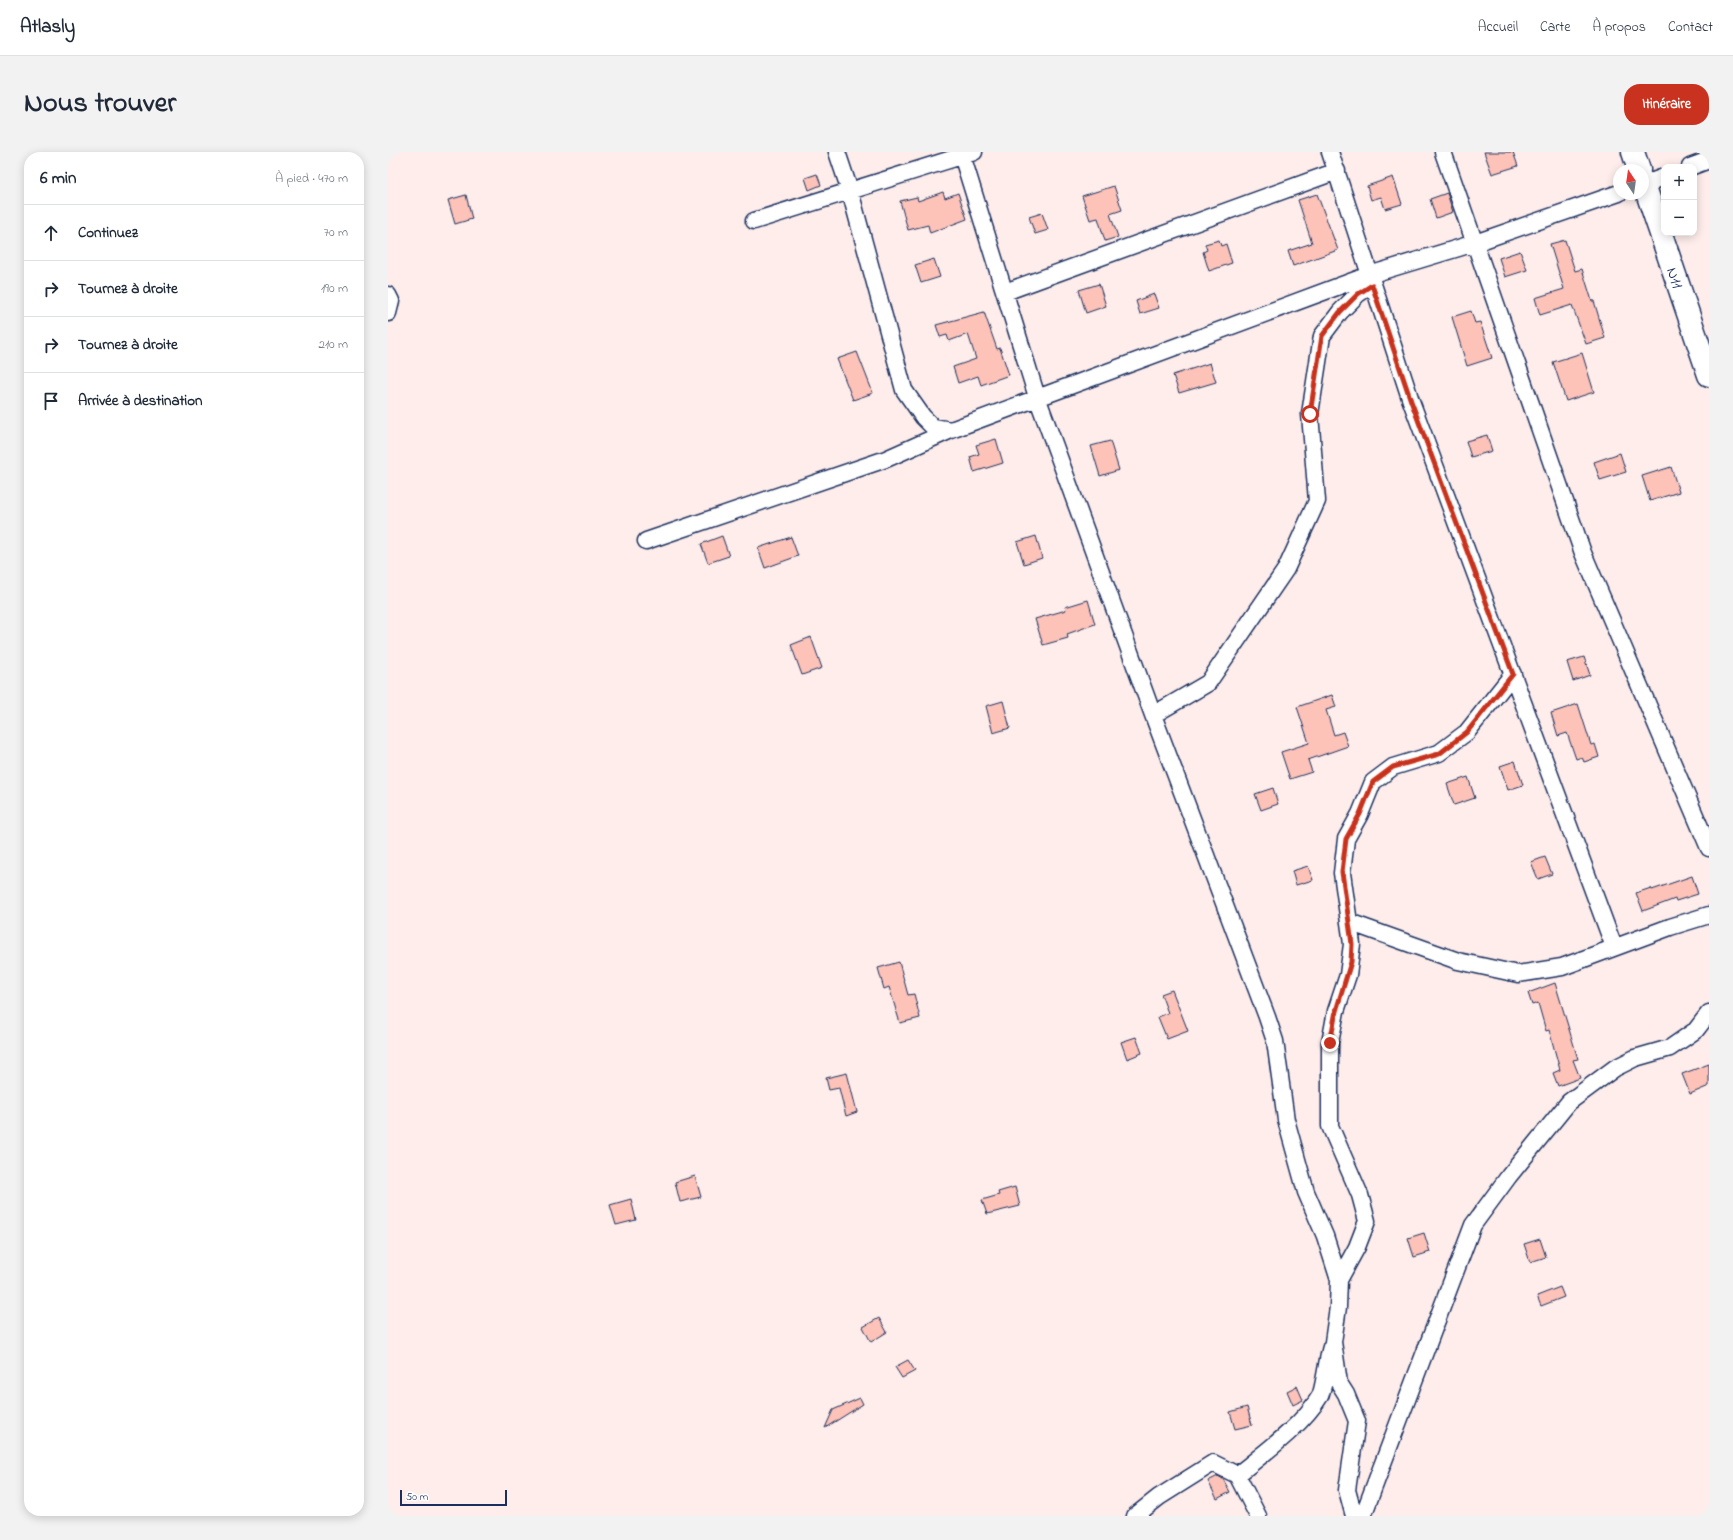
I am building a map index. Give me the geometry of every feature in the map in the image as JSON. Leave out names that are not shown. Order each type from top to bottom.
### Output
[{"type":"main road","name":"N11","points":[[1633,152],[1639,164]]},
{"type":"main road","name":"N11","points":[[1649,185],[1709,375]]},
{"type":"street","points":[[837,152],[850,191],[904,390],[933,427],[951,430]]},
{"type":"street","points":[[1330,152],[1411,401],[1614,947]]},
{"type":"street","points":[[1443,152],[1583,553],[1709,848]]},
{"type":"street","points":[[754,221],[966,153],[1005,292],[1037,397],[1153,715],[1275,1041],[1286,1120],[1306,1192],[1325,1236],[1338,1280],[1338,1307],[1333,1342],[1327,1361],[1320,1395],[1301,1419],[1268,1451],[1237,1475]]},
{"type":"street","points":[[1697,164],[1709,160]]},
{"type":"street","points":[[1005,292],[1336,171]]},
{"type":"street","points":[[646,541],[886,459],[951,430],[1037,397],[1475,242],[1613,195]]},
{"type":"street","points":[[1153,715],[1208,683],[1286,569],[1317,501],[1310,414],[1322,336],[1340,312],[1371,280]]},
{"type":"street","points":[[388,295],[392,301],[390,312],[388,313]]},
{"type":"street","points":[[1338,1280],[1357,1247],[1367,1221],[1360,1195],[1330,1126],[1330,1043],[1336,1011],[1351,962],[1352,944],[1342,872],[1346,839],[1360,814],[1373,782],[1393,767],[1439,754],[1467,732],[1513,674]]},
{"type":"street","points":[[1349,922],[1458,961],[1518,974],[1562,967],[1670,927],[1709,915]]},
{"type":"street","points":[[1363,1516],[1474,1225],[1509,1176],[1569,1102],[1615,1068],[1635,1058],[1670,1048],[1696,1030],[1709,1012]]},
{"type":"street","points":[[1333,1342],[1339,1383],[1346,1394],[1357,1421],[1347,1490],[1354,1516]]},
{"type":"street","points":[[1135,1516],[1159,1496],[1213,1463],[1237,1475],[1258,1516]]},
{"type":"building","points":[[1484,152],[1513,152],[1518,166],[1492,174]]},
{"type":"building","points":[[817,174],[821,185],[809,190],[805,178]]},
{"type":"building","points":[[1393,177],[1402,204],[1385,209],[1381,197],[1371,200],[1367,186]]},
{"type":"building","points":[[1114,186],[1122,210],[1110,214],[1118,237],[1105,241],[1098,218],[1090,220],[1082,196]]},
{"type":"building","points":[[943,192],[945,198],[958,193],[967,219],[930,233],[928,225],[908,230],[900,201],[917,197],[918,201]]},
{"type":"building","points":[[1447,193],[1453,212],[1436,218],[1430,199]]},
{"type":"building","points":[[1317,194],[1338,250],[1293,266],[1288,251],[1312,243],[1298,200]]},
{"type":"building","points":[[466,195],[472,219],[455,224],[448,200]]},
{"type":"building","points":[[1042,213],[1048,230],[1035,234],[1029,217]]},
{"type":"building","points":[[1219,240],[1221,246],[1226,244],[1232,263],[1209,271],[1203,252],[1207,250],[1205,244]]},
{"type":"building","points":[[1565,240],[1575,271],[1582,269],[1592,301],[1594,301],[1605,338],[1586,344],[1572,305],[1540,315],[1535,298],[1564,289],[1550,244]]},
{"type":"building","points":[[1520,251],[1527,270],[1505,277],[1499,258]]},
{"type":"building","points":[[934,259],[940,277],[921,283],[915,265]]},
{"type":"building","points":[[1099,284],[1106,306],[1086,313],[1079,290]]},
{"type":"building","points":[[1154,294],[1159,308],[1140,314],[1136,301]]},
{"type":"building","points":[[1471,311],[1475,323],[1480,322],[1492,358],[1467,366],[1452,317]]},
{"type":"building","points":[[984,312],[997,349],[1000,348],[1009,375],[981,385],[978,376],[958,383],[953,367],[976,359],[968,334],[949,341],[947,335],[940,337],[936,325]]},
{"type":"building","points":[[857,352],[873,393],[853,400],[837,359]]},
{"type":"building","points":[[1582,353],[1594,392],[1566,401],[1553,362]]},
{"type":"building","points":[[1210,363],[1216,382],[1179,393],[1173,375]]},
{"type":"building","points":[[1487,435],[1492,451],[1471,457],[1466,441]]},
{"type":"building","points":[[996,439],[1003,463],[974,472],[970,457],[979,454],[976,445]]},
{"type":"building","points":[[1110,441],[1119,470],[1100,476],[1091,446]]},
{"type":"building","points":[[1620,453],[1626,472],[1600,480],[1594,462]]},
{"type":"building","points":[[1671,467],[1679,492],[1650,501],[1642,476]]},
{"type":"building","points":[[722,536],[729,556],[708,563],[701,544]]},
{"type":"building","points":[[1036,536],[1042,558],[1024,564],[1017,542]]},
{"type":"building","points":[[791,537],[798,556],[765,568],[758,548]]},
{"type":"building","points":[[1088,600],[1095,624],[1067,634],[1068,638],[1043,645],[1035,619],[1066,610],[1065,607]]},
{"type":"building","points":[[811,637],[822,668],[802,675],[791,645]]},
{"type":"building","points":[[1584,657],[1590,675],[1573,681],[1567,662]]},
{"type":"building","points":[[1332,695],[1336,707],[1326,710],[1334,735],[1343,732],[1348,746],[1308,760],[1312,772],[1290,779],[1281,752],[1309,743],[1297,707]]},
{"type":"building","points":[[1003,701],[1010,728],[993,733],[986,706]]},
{"type":"building","points":[[1578,704],[1591,745],[1595,744],[1599,757],[1584,762],[1582,757],[1576,759],[1567,733],[1558,736],[1551,713]]},
{"type":"building","points":[[1515,761],[1523,785],[1508,790],[1500,766]]},
{"type":"building","points":[[1468,777],[1475,798],[1454,805],[1447,784]]},
{"type":"building","points":[[1273,788],[1278,804],[1261,810],[1255,794]]},
{"type":"building","points":[[1545,857],[1552,874],[1538,879],[1531,862]]},
{"type":"building","points":[[1308,866],[1313,880],[1296,885],[1292,871]]},
{"type":"building","points":[[1692,876],[1698,894],[1676,901],[1675,899],[1643,911],[1636,893],[1651,888],[1652,890]]},
{"type":"building","points":[[899,962],[908,995],[914,994],[920,1018],[900,1023],[889,987],[884,989],[878,968]]},
{"type":"building","points":[[1555,983],[1578,1059],[1573,1060],[1580,1078],[1558,1086],[1553,1073],[1560,1070],[1549,1030],[1546,1031],[1538,1003],[1532,1005],[1528,993]]},
{"type":"building","points":[[1172,990],[1188,1031],[1167,1039],[1158,1017],[1168,1013],[1161,994]]},
{"type":"building","points":[[1136,1037],[1142,1053],[1127,1059],[1121,1042]]},
{"type":"building","points":[[1709,1064],[1709,1086],[1690,1094],[1682,1074]]},
{"type":"building","points":[[847,1073],[857,1112],[846,1116],[839,1088],[829,1090],[826,1078]]},
{"type":"building","points":[[695,1176],[701,1197],[680,1202],[675,1182]]},
{"type":"building","points":[[1015,1187],[1020,1206],[987,1214],[982,1200],[999,1195],[998,1192]]},
{"type":"building","points":[[631,1199],[636,1220],[616,1225],[610,1205]]},
{"type":"building","points":[[1424,1233],[1430,1252],[1414,1257],[1408,1238]]},
{"type":"building","points":[[1540,1239],[1546,1257],[1530,1262],[1524,1244]]},
{"type":"building","points":[[1560,1287],[1564,1297],[1541,1306],[1537,1296]]},
{"type":"building","points":[[879,1318],[887,1332],[871,1342],[863,1327]]},
{"type":"building","points":[[908,1360],[915,1371],[902,1378],[895,1367]]},
{"type":"building","points":[[1297,1386],[1303,1400],[1293,1405],[1287,1391]]},
{"type":"building","points":[[860,1398],[863,1404],[825,1428],[833,1410]]},
{"type":"building","points":[[1247,1407],[1252,1425],[1235,1429],[1230,1412]]},
{"type":"building","points":[[1218,1476],[1223,1479],[1230,1492],[1217,1499],[1208,1481]]},
{"type":"route","points":[[1310,414],[1322,336],[1340,312],[1358,294],[1372,285],[1411,401],[1513,674],[1467,732],[1439,754],[1393,767],[1373,782],[1360,814],[1346,839],[1342,872],[1352,944],[1351,962],[1336,1011],[1330,1043]]}]
